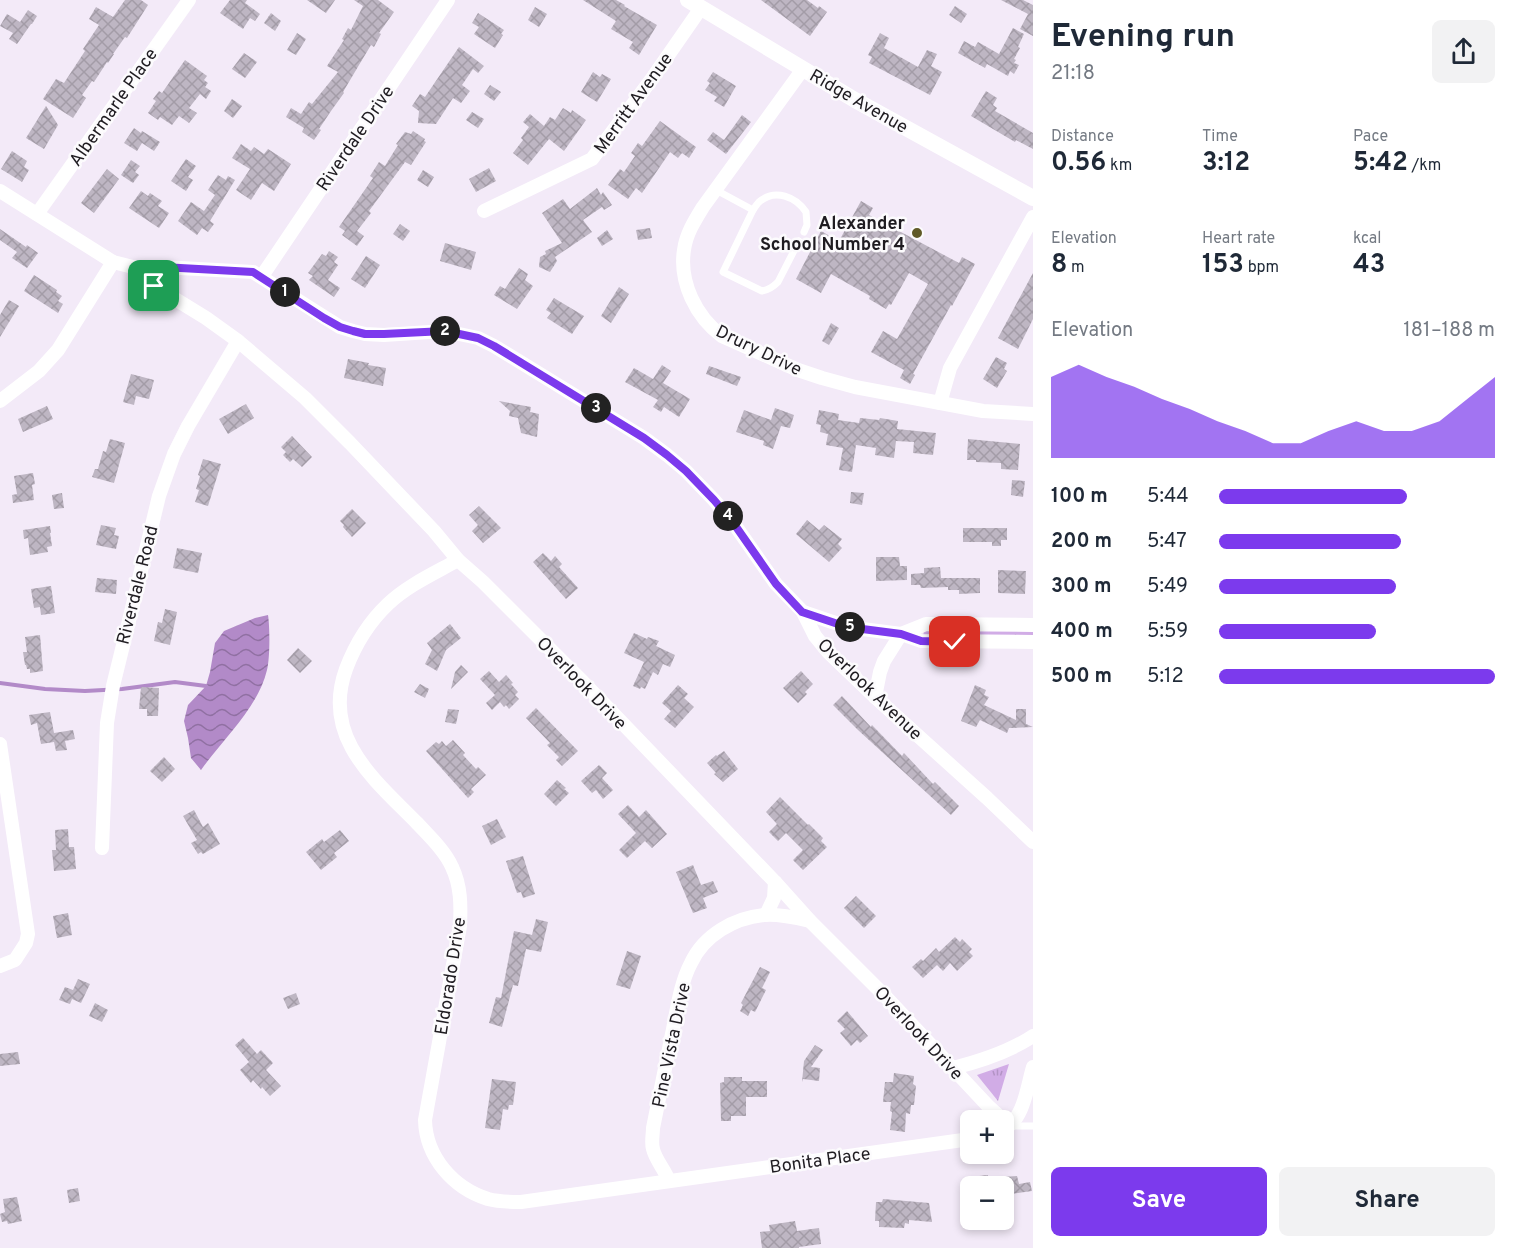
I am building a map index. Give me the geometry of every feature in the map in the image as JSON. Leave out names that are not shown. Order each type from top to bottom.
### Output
[{"type":"street","name":"Albermarle Place","points":[[37,214],[189,0]]},
{"type":"street","name":"Riverdale Drive","points":[[262,276],[448,0]]},
{"type":"street","name":"Ridge Avenue","points":[[694,4],[855,100],[1033,198]]},
{"type":"street","name":"Merritt Avenue","points":[[484,211],[592,159],[651,80],[694,4]]},
{"type":"street","name":"Drury Drive","points":[[803,69],[694,221],[684,251],[685,276],[688,290],[702,318],[722,336],[798,370],[822,378],[855,387],[983,411],[1033,414]]},
{"type":"street","name":"Overlook Avenue","points":[[0,191],[113,262],[141,269],[162,267],[253,272],[340,327],[365,334],[445,331],[478,338],[615,420],[667,455],[686,471],[732,521],[776,584],[802,612],[815,636],[829,653],[1033,842]]},
{"type":"street","points":[[940,403],[950,368],[1033,217]]},
{"type":"street","points":[[0,401],[39,371],[58,350],[113,262]]},
{"type":"street","name":"Overlook Drive","points":[[141,269],[154,286],[238,341],[305,398],[426,523],[458,560],[582,681],[992,1110]]},
{"type":"street","name":"Riverdale Road","points":[[102,848],[107,723],[126,629],[159,496],[178,444],[238,341]]},
{"type":"street","name":"Eldorado Drive","points":[[458,560],[389,603],[369,626],[352,654],[340,693],[343,726],[352,751],[368,773],[439,848],[452,868],[460,892],[460,926],[425,1120],[427,1141],[437,1161],[452,1179],[480,1196],[500,1201],[521,1202],[669,1181]]},
{"type":"street","points":[[802,612],[847,627],[901,634],[921,641],[1033,642]]},
{"type":"street","points":[[875,698],[884,661],[901,634],[926,624],[1033,625]]},
{"type":"street","points":[[0,744],[28,934],[26,943],[15,960],[0,966]]},
{"type":"street","points":[[766,915],[774,898],[775,882]]},
{"type":"street","name":"Pine Vista Drive","points":[[669,1181],[654,1153],[653,1128],[685,977],[691,962],[710,937],[740,921],[766,915],[810,921]]},
{"type":"street","points":[[953,1068],[982,1061],[1033,1036]]},
{"type":"street","points":[[1014,1116],[1022,1108],[1033,1067]]},
{"type":"street","name":"Bonita Place","points":[[669,1181],[960,1140]]},
{"type":"lane","points":[[716,190],[753,210]]},
{"type":"lane","points":[[799,241],[778,282],[773,287],[762,291],[723,272],[753,210],[759,202],[773,195],[783,195],[794,199],[803,207],[806,212],[807,225],[804,232]]},
{"type":"lane","points":[[1014,1125],[1033,1126]]},
{"type":"green space","points":[[924,629],[1033,630],[1033,639],[923,639]]},
{"type":"green space","points":[[1009,1064],[998,1101],[977,1075]]},
{"type":"water","points":[[268,615],[269,658],[262,684],[239,723],[201,770],[191,758],[184,721],[188,705],[206,686],[215,643],[224,631]]},
{"type":"building","points":[[125,0],[141,0],[148,5],[127,38],[125,37],[94,82],[92,81],[82,95],[86,98],[73,118],[43,99],[56,79],[64,83],[85,51],[83,49],[99,25],[89,19],[96,7],[113,17]]},
{"type":"building","points":[[230,0],[247,0],[245,3],[260,14],[255,21],[250,18],[243,29],[220,13]]},
{"type":"building","points":[[307,0],[335,0],[326,13]]},
{"type":"building","points":[[354,0],[378,0],[394,12],[379,33],[381,34],[374,47],[371,45],[314,140],[302,132],[304,128],[286,117],[291,108],[301,114],[309,102],[312,104],[338,72],[327,66],[344,40],[342,39],[348,28],[351,30],[363,6]]},
{"type":"building","points":[[583,0],[616,0],[657,25],[639,55],[629,48],[633,42],[611,29],[616,21]]},
{"type":"building","points":[[761,0],[807,0],[827,12],[810,36]]},
{"type":"building","points":[[1001,0],[1023,0],[1033,5],[1033,36],[1020,29],[1028,14]]},
{"type":"building","points":[[955,6],[967,14],[961,23],[949,15]]},
{"type":"building","points":[[535,7],[547,14],[539,27],[528,20]]},
{"type":"building","points":[[28,10],[37,16],[17,44],[9,39],[13,33],[0,26],[7,14],[20,22]]},
{"type":"building","points":[[271,13],[281,21],[275,31],[264,23]]},
{"type":"building","points":[[478,13],[504,30],[495,48],[474,34],[479,27],[472,23]]},
{"type":"building","points":[[1013,28],[1024,34],[1014,59],[1016,60],[1014,63],[1019,65],[1014,74],[1010,71],[1008,76],[987,64],[985,68],[958,53],[964,41],[975,47],[978,42],[999,54]]},
{"type":"building","points":[[297,33],[306,39],[296,55],[287,50]]},
{"type":"building","points":[[880,33],[889,38],[884,48],[918,67],[927,50],[937,54],[931,66],[942,72],[930,95],[869,63],[872,57],[868,55]]},
{"type":"building","points":[[459,47],[484,66],[478,73],[473,69],[462,85],[470,91],[461,103],[453,98],[436,124],[418,123],[419,111],[412,106],[420,94],[425,97]]},
{"type":"building","points":[[244,53],[257,62],[245,78],[232,69]]},
{"type":"building","points":[[185,60],[207,76],[204,80],[208,83],[205,87],[211,91],[206,99],[200,94],[189,108],[197,113],[189,123],[179,116],[172,125],[148,113],[156,101],[153,99],[159,91],[162,93]]},
{"type":"building","points":[[593,72],[600,77],[602,74],[611,79],[597,102],[581,92]]},
{"type":"building","points":[[713,72],[736,86],[724,107],[714,101],[717,97],[705,90],[710,83],[707,81]]},
{"type":"building","points":[[490,85],[501,92],[494,101],[484,94]]},
{"type":"building","points":[[986,91],[997,98],[993,105],[997,108],[995,111],[1033,133],[1033,149],[1016,140],[1015,142],[971,116]]},
{"type":"building","points":[[232,99],[242,106],[233,118],[224,111]]},
{"type":"building","points":[[46,106],[58,125],[44,149],[26,138]]},
{"type":"building","points":[[563,108],[571,113],[572,110],[586,120],[564,151],[549,139],[528,165],[513,153],[529,127],[523,122],[530,114],[544,126],[550,117],[555,120]]},
{"type":"building","points":[[472,112],[484,119],[478,128],[466,120]]},
{"type":"building","points":[[742,115],[751,122],[726,154],[707,140],[713,132],[724,140]]},
{"type":"building","points":[[660,121],[696,147],[689,158],[682,153],[678,158],[670,152],[642,193],[636,188],[628,199],[608,185],[620,169],[624,172],[635,156],[631,153],[638,143],[642,146]]},
{"type":"building","points":[[134,128],[160,142],[154,151],[142,143],[137,151],[124,143]]},
{"type":"building","points":[[413,131],[426,142],[411,165],[405,162],[369,211],[371,213],[357,231],[364,236],[357,246],[342,235],[345,231],[339,227],[373,178],[370,176],[379,162],[385,166],[405,132],[411,134]]},
{"type":"building","points":[[241,144],[251,151],[254,147],[264,154],[268,149],[291,164],[274,191],[262,183],[251,200],[236,190],[250,169],[232,158]]},
{"type":"building","points":[[12,151],[27,161],[24,167],[29,170],[22,182],[1,169]]},
{"type":"building","points":[[186,159],[196,166],[188,177],[193,180],[186,191],[171,181]]},
{"type":"building","points":[[131,160],[140,166],[135,172],[139,175],[133,183],[121,175]]},
{"type":"building","points":[[489,168],[496,181],[476,192],[469,179]]},
{"type":"building","points":[[107,169],[119,179],[94,213],[81,203]]},
{"type":"building","points":[[423,170],[434,177],[428,187],[417,180]]},
{"type":"building","points":[[218,175],[226,180],[228,176],[235,180],[210,221],[214,224],[208,232],[202,228],[197,235],[178,221],[191,202],[204,211],[215,195],[208,190]]},
{"type":"building","points":[[597,188],[601,195],[603,192],[612,205],[604,210],[602,207],[583,220],[592,232],[555,257],[557,261],[550,272],[539,267],[540,257],[546,254],[545,251],[562,243],[542,213],[563,199],[570,209]]},
{"type":"building","points":[[141,191],[148,196],[150,193],[162,201],[158,206],[169,213],[159,228],[129,208]]},
{"type":"building","points":[[861,201],[873,208],[869,215],[959,263],[962,257],[975,264],[913,374],[915,375],[910,384],[900,378],[904,370],[871,352],[883,331],[897,339],[928,284],[909,273],[891,305],[889,304],[886,309],[869,299],[870,296],[831,274],[821,293],[796,279],[821,231],[839,241]]},
{"type":"building","points":[[400,224],[410,231],[403,241],[393,234]]},
{"type":"building","points":[[650,228],[652,238],[638,240],[636,230]]},
{"type":"building","points":[[0,229],[38,253],[27,268],[12,258],[17,252],[0,240]]},
{"type":"building","points":[[607,230],[613,239],[602,246],[597,238]]},
{"type":"building","points":[[445,243],[476,252],[471,270],[440,261]]},
{"type":"building","points":[[329,251],[338,257],[334,262],[338,265],[328,280],[340,288],[334,297],[309,280],[313,276],[308,273],[322,254],[326,256]]},
{"type":"building","points":[[366,256],[380,265],[365,288],[351,279]]},
{"type":"building","points":[[519,268],[528,274],[525,280],[533,286],[517,309],[494,295],[500,286],[505,289]]},
{"type":"building","points":[[1033,273],[1033,319],[1018,349],[998,338]]},
{"type":"building","points":[[34,275],[57,290],[56,292],[62,296],[58,301],[63,304],[58,313],[24,291]]},
{"type":"building","points":[[619,287],[629,294],[611,323],[601,316]]},
{"type":"building","points":[[554,298],[584,316],[572,334],[547,318],[551,313],[546,310]]},
{"type":"building","points":[[9,300],[19,306],[0,337],[0,315]]},
{"type":"building","points":[[831,323],[839,328],[829,345],[822,341]]},
{"type":"building","points":[[996,357],[1007,363],[1004,369],[1007,371],[997,388],[983,379]]},
{"type":"building","points":[[348,359],[386,368],[383,386],[344,378]]},
{"type":"building","points":[[662,365],[671,371],[663,383],[690,399],[679,417],[664,407],[661,412],[653,407],[658,400],[625,382],[634,368],[653,379]]},
{"type":"building","points":[[709,366],[741,377],[737,386],[706,374]]},
{"type":"building","points":[[131,374],[154,380],[149,399],[136,396],[134,405],[123,402]]},
{"type":"building","points":[[499,401],[531,407],[530,412],[539,414],[537,437],[521,433],[518,418],[509,416],[510,411]]},
{"type":"building","points":[[246,404],[254,418],[228,434],[219,419]]},
{"type":"building","points":[[47,406],[53,419],[23,432],[18,419]]},
{"type":"building","points":[[775,408],[794,415],[790,428],[781,426],[773,449],[763,445],[764,441],[736,432],[744,410],[771,420]]},
{"type":"building","points":[[819,410],[839,414],[838,420],[859,423],[860,418],[879,420],[880,418],[898,421],[897,429],[936,433],[933,455],[913,453],[914,442],[896,441],[894,458],[875,455],[876,448],[856,445],[852,472],[839,470],[843,448],[826,445],[828,434],[820,432],[821,425],[816,424]]},
{"type":"building","points":[[292,436],[312,457],[302,467],[293,459],[290,462],[283,455],[286,452],[281,447]]},
{"type":"building","points":[[110,439],[125,443],[114,483],[92,477],[95,469],[98,469],[103,451],[106,452]]},
{"type":"building","points":[[968,439],[1020,444],[1018,470],[1001,469],[1001,463],[967,460]]},
{"type":"building","points":[[203,459],[221,464],[208,506],[195,502],[199,490],[196,489],[200,476],[198,475]]},
{"type":"building","points":[[33,473],[34,500],[13,503],[12,495],[17,494],[14,476]]},
{"type":"building","points":[[1012,480],[1025,481],[1023,497],[1011,495]]},
{"type":"building","points":[[851,492],[864,493],[862,505],[850,503]]},
{"type":"building","points":[[62,493],[64,508],[54,509],[52,495]]},
{"type":"building","points":[[479,506],[501,528],[483,543],[472,531],[478,525],[469,515]]},
{"type":"building","points":[[352,509],[366,523],[352,537],[340,521]]},
{"type":"building","points":[[807,520],[819,530],[824,525],[842,539],[838,544],[842,548],[829,562],[796,534]]},
{"type":"building","points":[[101,525],[116,528],[114,535],[119,536],[116,549],[96,545]]},
{"type":"building","points":[[50,526],[52,546],[47,547],[48,552],[30,555],[28,538],[24,539],[23,530]]},
{"type":"building","points":[[963,528],[1007,528],[1007,540],[1001,540],[1001,546],[992,546],[992,542],[963,542]]},
{"type":"building","points":[[177,548],[202,553],[198,573],[173,568]]},
{"type":"building","points":[[543,553],[551,561],[555,556],[562,564],[559,567],[578,588],[566,599],[533,562]]},
{"type":"building","points":[[876,557],[899,557],[900,566],[907,566],[907,580],[876,581]]},
{"type":"building","points":[[940,567],[941,578],[980,578],[980,593],[959,594],[959,590],[948,590],[948,587],[921,588],[920,585],[911,585],[911,574],[924,573],[924,568]]},
{"type":"building","points":[[998,570],[1026,571],[1025,594],[998,593]]},
{"type":"building","points":[[97,578],[117,580],[116,594],[95,592]]},
{"type":"building","points":[[51,586],[55,613],[41,615],[40,607],[34,608],[31,589]]},
{"type":"building","points":[[165,609],[177,612],[170,645],[154,641],[158,622],[162,623]]},
{"type":"building","points":[[450,624],[461,638],[446,650],[437,671],[425,664],[432,650],[427,643]]},
{"type":"building","points":[[634,633],[659,641],[656,646],[675,655],[670,667],[663,664],[658,675],[653,672],[645,689],[633,686],[644,662],[624,653]]},
{"type":"building","points":[[40,635],[43,671],[30,673],[30,669],[27,669],[25,665],[23,652],[27,652],[25,637]]},
{"type":"building","points":[[298,648],[312,661],[300,673],[287,660]]},
{"type":"building","points":[[461,665],[468,672],[451,689],[455,672]]},
{"type":"building","points":[[489,671],[499,682],[506,675],[518,692],[515,695],[519,699],[509,709],[500,702],[492,710],[486,703],[495,695],[480,679]]},
{"type":"building","points":[[801,671],[813,684],[798,703],[783,688]]},
{"type":"building","points":[[420,684],[429,689],[425,698],[414,692]]},
{"type":"building","points":[[678,685],[688,694],[684,698],[694,707],[675,728],[664,719],[671,711],[662,703]]},
{"type":"building","points":[[975,685],[986,690],[984,695],[989,697],[984,705],[1016,720],[1016,709],[1026,709],[1026,724],[1033,727],[1009,728],[1007,733],[980,720],[976,727],[961,721]]},
{"type":"building","points":[[141,687],[159,688],[158,716],[147,716],[147,709],[139,709]]},
{"type":"building","points":[[842,696],[871,727],[872,725],[902,756],[904,753],[933,784],[935,782],[959,806],[951,815],[833,705]]},
{"type":"building","points":[[536,708],[578,751],[562,766],[556,760],[559,757],[547,745],[550,743],[526,718]]},
{"type":"building","points":[[448,709],[459,710],[456,724],[445,722]]},
{"type":"building","points":[[50,712],[54,733],[73,730],[75,739],[65,741],[67,750],[56,751],[54,742],[41,744],[37,723],[31,725],[29,715]]},
{"type":"building","points":[[453,740],[476,769],[478,767],[486,775],[471,789],[474,792],[468,798],[426,751],[436,742],[439,744],[442,741],[446,746]]},
{"type":"building","points":[[724,751],[738,769],[723,782],[707,763]]},
{"type":"building","points":[[164,757],[175,769],[162,782],[150,771]]},
{"type":"building","points":[[599,765],[607,773],[602,778],[613,790],[603,799],[596,790],[592,793],[581,781]]},
{"type":"building","points":[[557,780],[569,793],[556,806],[544,794]]},
{"type":"building","points":[[780,797],[823,838],[821,841],[827,847],[803,870],[793,860],[803,850],[786,833],[778,841],[769,832],[777,824],[766,812]]},
{"type":"building","points":[[628,805],[639,817],[646,810],[667,834],[652,848],[645,841],[627,858],[619,850],[636,833],[618,814]]},
{"type":"building","points":[[194,810],[203,827],[208,823],[220,844],[203,854],[201,852],[198,854],[191,843],[197,840],[183,816]]},
{"type":"building","points":[[497,819],[506,837],[491,845],[482,826]]},
{"type":"building","points":[[68,829],[69,847],[74,847],[76,869],[54,871],[52,850],[56,850],[55,830]]},
{"type":"building","points":[[340,830],[349,841],[334,853],[337,857],[321,870],[306,852],[322,839],[324,842]]},
{"type":"building","points":[[523,856],[535,894],[523,898],[521,892],[517,893],[506,861]]},
{"type":"building","points":[[693,865],[701,885],[713,881],[718,892],[703,898],[707,908],[693,913],[676,872]]},
{"type":"building","points":[[856,896],[876,916],[864,928],[844,908]]},
{"type":"building","points":[[68,913],[72,935],[57,938],[53,916]]},
{"type":"building","points":[[536,919],[548,922],[541,952],[526,949],[518,986],[513,985],[502,1027],[489,1023],[496,997],[501,998],[514,931],[532,935]]},
{"type":"building","points":[[955,937],[960,942],[962,939],[972,949],[969,952],[973,956],[957,971],[950,963],[943,971],[937,965],[923,978],[912,967],[921,959],[923,961],[936,948],[939,952]]},
{"type":"building","points":[[627,951],[641,956],[630,989],[616,985]]},
{"type":"building","points":[[760,967],[770,972],[762,988],[766,990],[755,1012],[751,1010],[748,1016],[740,1011],[743,1005],[741,1003]]},
{"type":"building","points":[[78,979],[90,984],[81,1003],[72,999],[70,1004],[59,1000],[65,987],[73,990]]},
{"type":"building","points":[[296,993],[300,1004],[288,1009],[283,998]]},
{"type":"building","points":[[95,1003],[108,1010],[102,1022],[89,1016]]},
{"type":"building","points":[[847,1011],[868,1036],[860,1043],[857,1040],[851,1046],[840,1033],[845,1029],[837,1021]]},
{"type":"building","points":[[243,1038],[257,1054],[261,1050],[273,1063],[266,1070],[281,1086],[270,1096],[253,1080],[251,1083],[240,1070],[249,1062],[235,1045]]},
{"type":"building","points":[[815,1045],[823,1050],[811,1067],[820,1068],[819,1081],[803,1079],[802,1082],[804,1061]]},
{"type":"building","points":[[18,1052],[20,1064],[0,1066],[0,1054]]},
{"type":"building","points":[[894,1073],[914,1076],[913,1084],[916,1086],[914,1105],[911,1105],[910,1114],[906,1113],[905,1132],[890,1130],[891,1102],[883,1102],[885,1082],[893,1082]]},
{"type":"building","points":[[724,1077],[742,1077],[742,1081],[767,1081],[767,1097],[746,1097],[746,1116],[731,1116],[731,1121],[721,1121],[720,1083],[724,1082]]},
{"type":"building","points":[[492,1079],[516,1082],[513,1105],[509,1105],[508,1110],[503,1109],[500,1130],[485,1128]]},
{"type":"building","points":[[1014,1176],[1017,1176],[1019,1184],[1030,1182],[1032,1191],[1014,1194]]},
{"type":"building","points":[[78,1188],[80,1201],[69,1203],[67,1190]]},
{"type":"building","points":[[17,1197],[22,1221],[8,1224],[7,1221],[2,1222],[0,1214],[5,1212],[3,1199]]},
{"type":"building","points":[[883,1199],[929,1203],[932,1222],[909,1220],[909,1224],[905,1223],[904,1228],[879,1227],[879,1221],[875,1221],[876,1202],[882,1202]]},
{"type":"building","points":[[795,1221],[797,1231],[819,1228],[821,1244],[799,1248],[762,1248],[760,1232],[770,1231],[769,1225]]},
{"type":"waterway","points":[[0,683],[85,691],[175,682],[206,686]]},
{"type":"place","name":"Alexander School Number 4","points":[[917,233]]},
{"type":"route","points":[[154,286],[141,269],[162,267],[253,272],[324,318],[353,331],[365,334],[445,331],[478,338],[644,438],[686,471],[732,521],[776,584],[802,612],[847,627],[901,634],[921,641],[955,642]]}]
